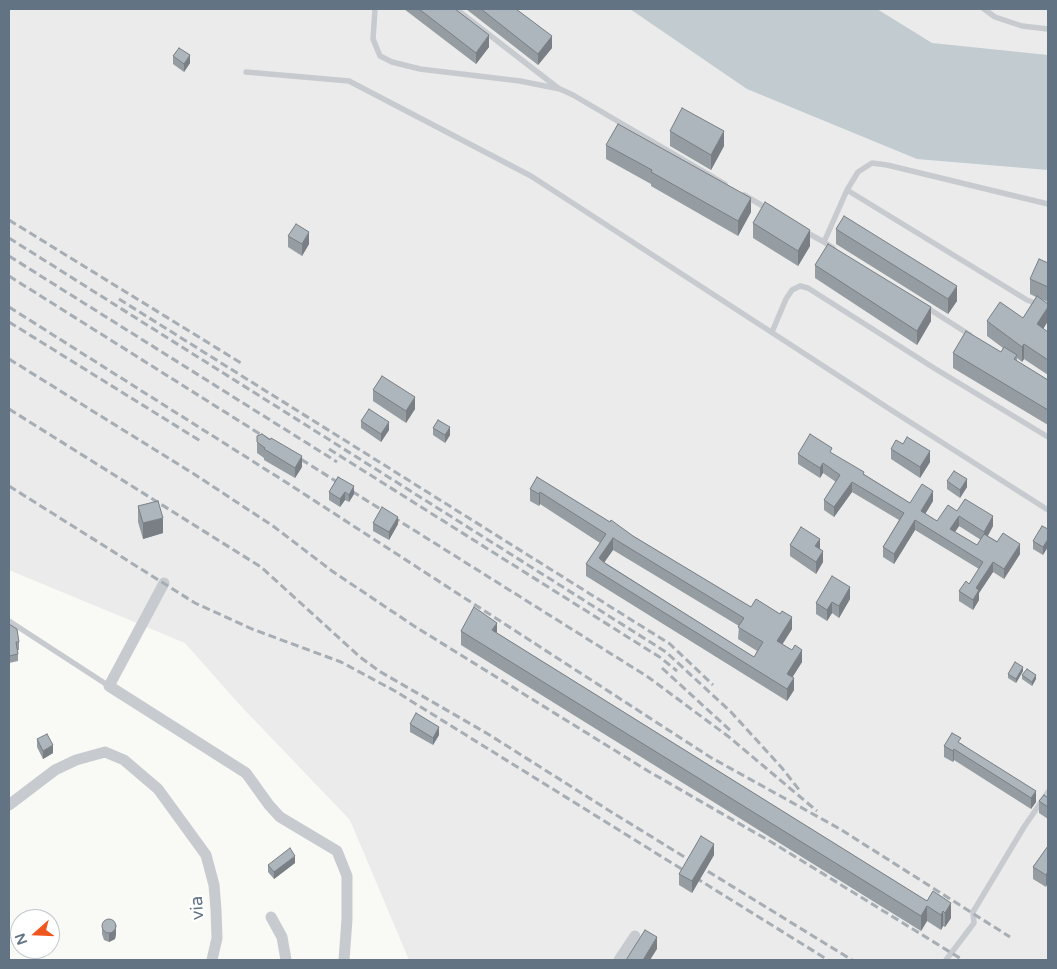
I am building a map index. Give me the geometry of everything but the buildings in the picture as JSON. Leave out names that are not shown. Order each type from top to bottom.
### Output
[{"type":"street","points":[[164,584],[109,686],[246,773],[280,817],[337,851],[347,876],[347,919],[344,960]]},
{"type":"street","name":"via","points":[[9,805],[55,770],[76,760],[105,752],[124,760],[158,789],[206,855],[214,885],[216,910],[216,938],[212,960]]},
{"type":"street","points":[[272,917],[282,937],[286,960]]},
{"type":"street","points":[[619,960],[635,936]]},
{"type":"lane","points":[[376,9],[373,39],[380,56],[392,62],[420,69],[520,81],[560,89]]},
{"type":"lane","points":[[456,9],[560,89],[732,188]]},
{"type":"lane","points":[[984,9],[995,17],[1022,26],[1048,29]]},
{"type":"lane","points":[[246,72],[349,81],[531,176],[1048,510]]},
{"type":"lane","points":[[824,242],[847,190],[858,172],[872,163],[1048,204]]},
{"type":"lane","points":[[847,190],[1027,300],[1048,308]]},
{"type":"lane","points":[[740,193],[774,212]]},
{"type":"lane","points":[[799,227],[840,252]]},
{"type":"lane","points":[[772,332],[786,299],[792,290],[800,286],[808,288],[942,373],[1048,437]]},
{"type":"lane","points":[[924,305],[974,337]]},
{"type":"lane","points":[[9,621],[109,686]]},
{"type":"lane","points":[[946,960],[974,922],[973,912],[1024,827],[1048,792]]},
{"type":"shaded area","points":[[9,9],[1048,9],[1048,960],[409,960],[350,820],[239,704],[185,643],[9,570]]},
{"type":"shaded area","points":[[630,9],[877,9],[932,43],[1048,55],[1048,170],[917,159],[747,89]]},
{"type":"railway","points":[[9,220],[241,363]]},
{"type":"railway","points":[[9,238],[666,652],[731,712],[782,768],[800,791]]},
{"type":"railway","points":[[9,256],[337,462]]},
{"type":"railway","points":[[9,276],[271,441]]},
{"type":"railway","points":[[119,299],[670,644],[713,685]]},
{"type":"railway","points":[[9,307],[284,481],[710,757],[840,829],[1010,937]]},
{"type":"railway","points":[[9,322],[202,442]]},
{"type":"railway","points":[[9,359],[194,474],[273,526],[332,571],[414,626],[648,771],[773,843],[963,960]]},
{"type":"railway","points":[[9,409],[261,567],[360,657],[379,671],[488,734],[852,960]]},
{"type":"railway","points":[[329,449],[661,658],[677,671]]},
{"type":"railway","points":[[291,453],[648,677],[729,737],[817,811]]},
{"type":"railway","points":[[9,486],[195,603],[252,629],[341,662],[395,691],[828,960]]},
{"type":"railway","points":[[662,668],[732,732]]}]
